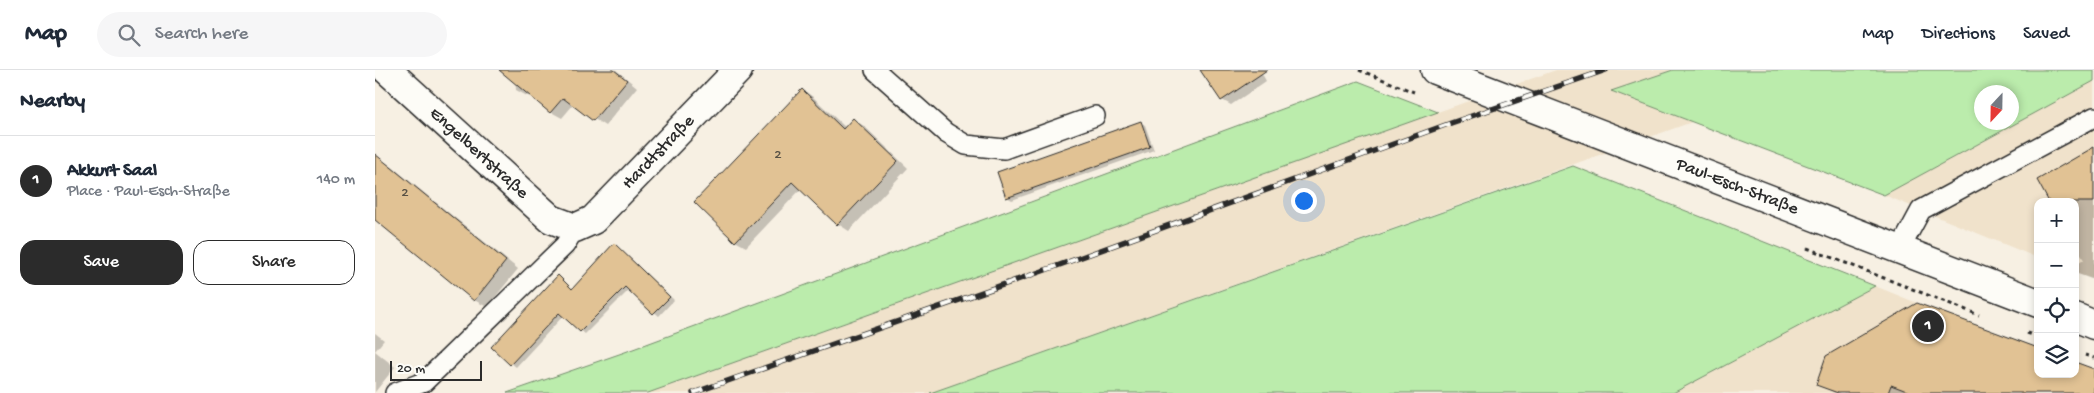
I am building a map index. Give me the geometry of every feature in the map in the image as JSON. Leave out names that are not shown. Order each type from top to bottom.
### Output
[{"type":"street","name":"Engelbertstraße","points":[[387,70],[551,219],[575,228]]},
{"type":"street","name":"Hardtstraße","points":[[575,228],[593,220],[738,70]]},
{"type":"street","name":"Paul-Esch-Straße","points":[[1435,70],[2034,300]]},
{"type":"street","points":[[2079,319],[2094,325]]},
{"type":"lane","points":[[875,70],[946,134],[966,146],[1004,149],[1095,116]]},
{"type":"lane","points":[[1901,248],[1921,210],[2094,117]]},
{"type":"lane","points":[[395,393],[424,382],[565,245],[575,228]]},
{"type":"path","points":[[1359,70],[1418,94]]},
{"type":"shaded area","points":[[1556,70],[1673,70],[1612,91],[1692,122],[930,393],[648,393]]},
{"type":"shaded area","points":[[2094,81],[2094,279],[2079,274],[2079,198],[2034,198],[2034,256],[1884,195],[2004,130],[2019,130],[2019,122]]},
{"type":"shaded area","points":[[1875,286],[1917,303],[2034,372],[2034,378],[2050,378],[2094,393],[1673,393]]},
{"type":"green space","points":[[1673,70],[2094,70],[2094,81],[2019,122],[2019,85],[1974,85],[1974,130],[2004,130],[1884,195],[1611,91]]},
{"type":"green space","points":[[1358,81],[1438,112],[648,393],[507,393],[625,352]]},
{"type":"green space","points":[[1573,166],[1875,286],[1673,393],[930,393]]},
{"type":"building","points":[[499,70],[614,70],[627,80],[593,121],[563,98],[550,113]]},
{"type":"building","points":[[1200,70],[1267,70],[1221,101]]},
{"type":"building","points":[[802,89],[843,129],[853,118],[898,161],[837,225],[792,182],[735,242],[694,202]]},
{"type":"building","points":[[1141,121],[1150,147],[1006,198],[997,172]]},
{"type":"building","points":[[2094,147],[2094,202],[2079,202],[2079,198],[2047,198],[2037,180]]},
{"type":"building","points":[[375,154],[506,261],[474,301],[375,220]]},
{"type":"building","points":[[614,243],[670,297],[653,314],[625,287],[580,332],[559,313],[510,365],[491,347],[558,275],[572,289]]},
{"type":"building","points":[[1917,303],[2034,347],[2034,378],[2079,378],[2079,363],[2094,369],[2094,393],[1912,393],[1891,385],[1888,393],[1838,393],[1816,385],[1826,356]]},
{"type":"railway","points":[[693,393],[1054,267],[1451,123],[1606,70]]},
{"type":"place","name":"Akkurt Saal","points":[[1928,326]]}]
